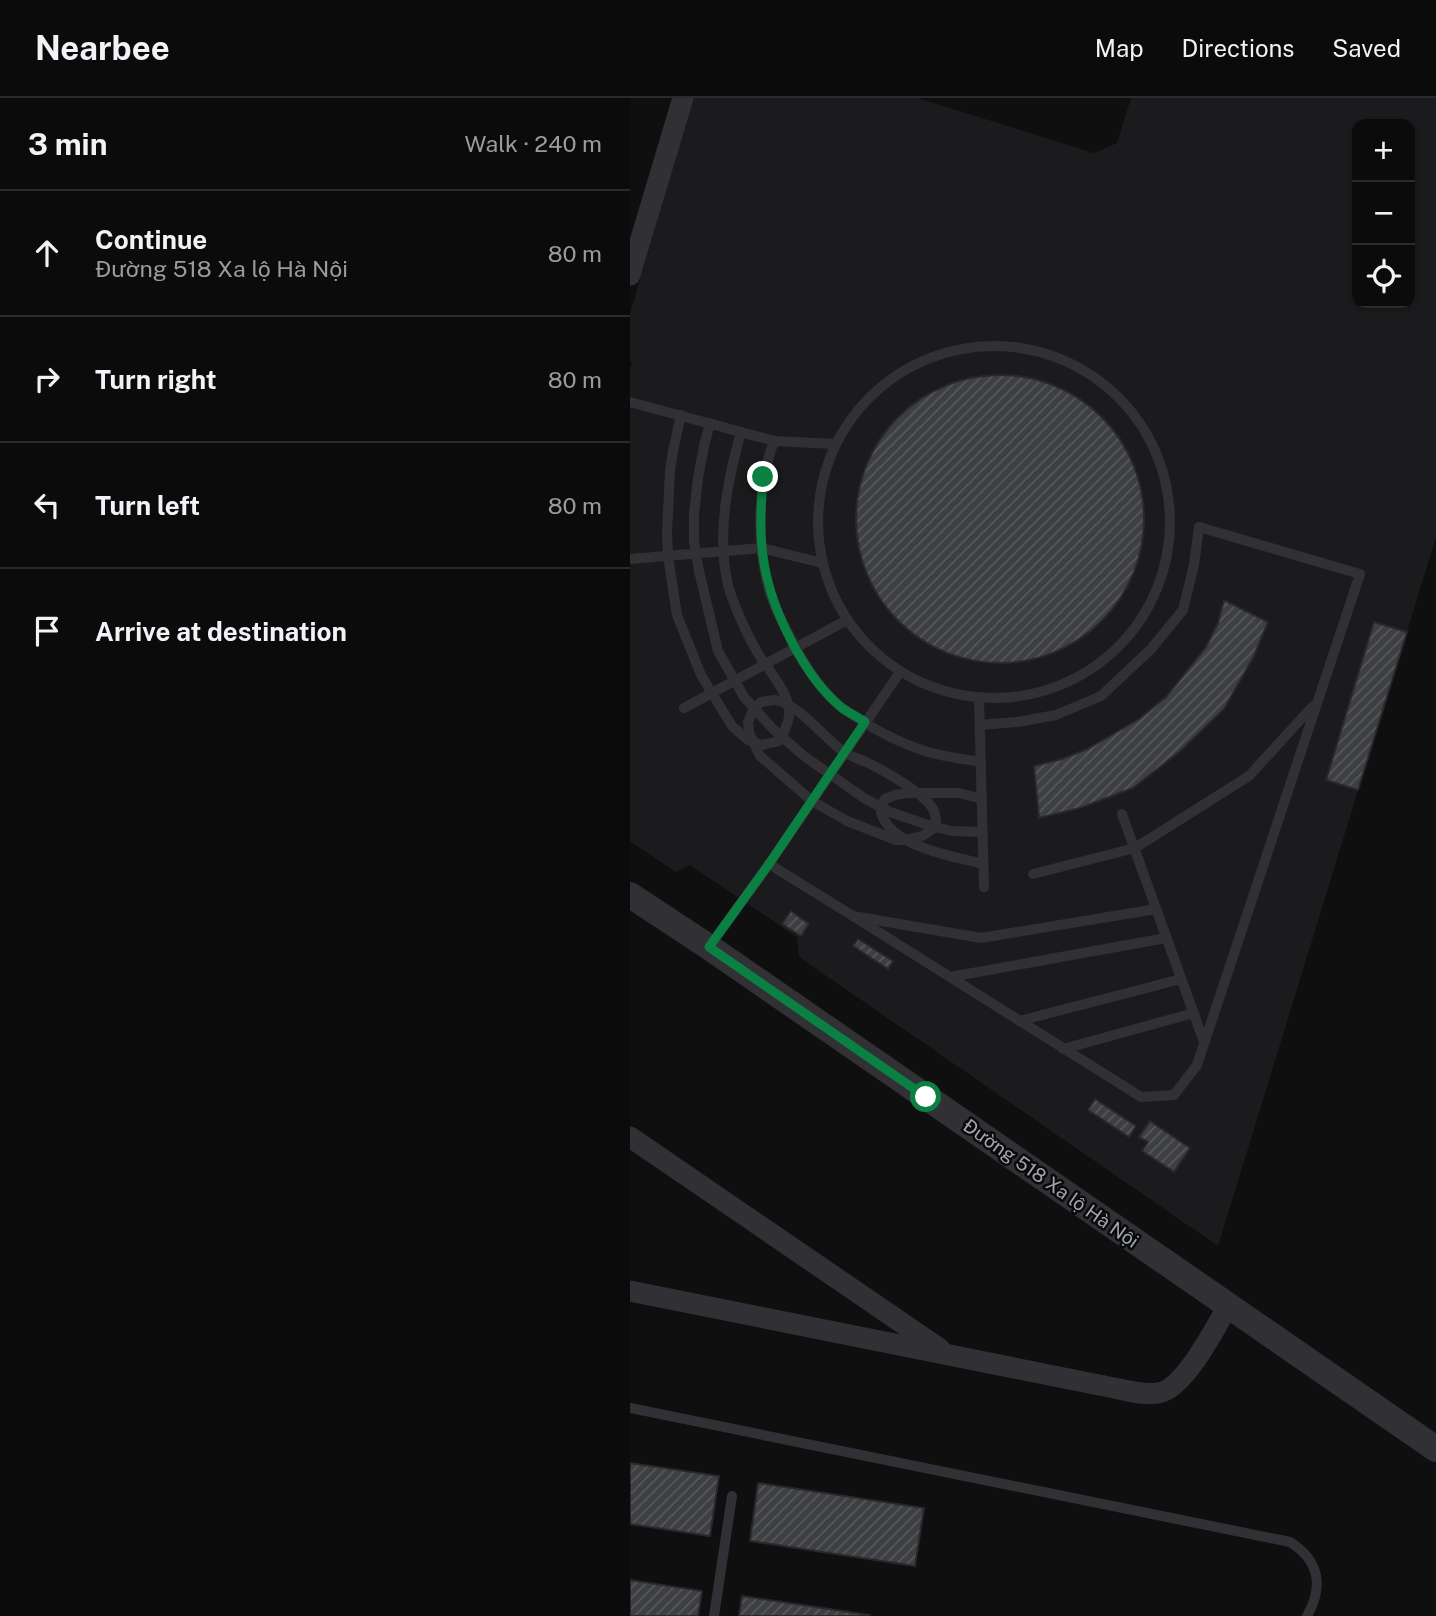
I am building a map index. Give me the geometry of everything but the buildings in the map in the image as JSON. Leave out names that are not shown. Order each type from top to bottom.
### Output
[{"type":"street","points":[[630,275],[683,98]]},
{"type":"street","name":"Đường 518 Xa lộ Hà Nội","points":[[630,895],[1436,1449]]},
{"type":"street","points":[[630,1137],[950,1356]]},
{"type":"street","points":[[630,1291],[1125,1390],[1160,1393],[1174,1386],[1190,1367],[1228,1306]]},
{"type":"lane","points":[[1017,347],[1070,362],[1116,393],[1150,436],[1169,487],[1172,541],[1158,594],[1128,640],[1085,675],[1034,695],[979,698],[951,694],[925,685],[900,672],[870,648],[847,620],[832,592],[822,563],[817,522],[821,482],[835,444],[867,399],[911,366],[962,348],[1017,347]]},
{"type":"lane","points":[[630,402],[774,441],[835,444]]},
{"type":"lane","points":[[681,415],[670,471],[667,522],[668,556],[677,615],[701,675],[732,726],[740,734],[762,745],[779,741],[788,726],[790,713],[786,696],[756,650],[727,583],[723,551],[727,493],[741,432]]},
{"type":"lane","points":[[710,423],[695,502],[694,542],[718,651],[744,697],[804,755],[864,798],[880,807],[936,827],[951,831],[982,832]]},
{"type":"lane","points":[[774,441],[763,477],[763,562],[770,594],[801,658],[820,686],[843,708],[895,741],[931,753],[981,762]]},
{"type":"lane","points":[[769,864],[1141,1097],[1174,1095],[1197,1065],[1360,574],[1199,527],[1194,565],[1183,610],[1151,649],[1101,696],[1056,715],[980,725]]},
{"type":"lane","points":[[630,559],[762,548],[822,563]]},
{"type":"lane","points":[[684,708],[847,620]]},
{"type":"lane","points":[[709,947],[900,672]]},
{"type":"lane","points":[[979,698],[984,887]]},
{"type":"lane","points":[[783,701],[845,752],[888,773],[916,793],[931,806],[936,827],[922,836],[896,840],[857,825],[812,802],[760,756],[749,733],[748,723],[754,708],[761,702],[783,701]]},
{"type":"lane","points":[[1033,874],[1135,848],[1249,776],[1317,702]]},
{"type":"lane","points":[[982,799],[960,793],[895,795],[885,799],[880,807],[880,814],[905,840],[919,848],[983,864]]},
{"type":"lane","points":[[1122,814],[1205,1042]]},
{"type":"lane","points":[[853,916],[981,938],[1156,909]]},
{"type":"lane","points":[[950,977],[1166,938]]},
{"type":"lane","points":[[1018,1021],[1181,979]]},
{"type":"lane","points":[[1063,1049],[1194,1013]]},
{"type":"lane","points":[[630,1408],[1290,1542],[1311,1562],[1317,1580],[1315,1601],[1307,1616]]},
{"type":"lane","points":[[714,1616],[732,1496]]},
{"type":"shaded area","points":[[693,98],[918,98],[1094,153],[1117,143],[1131,98],[1436,98],[1436,537],[1218,1246],[799,957],[797,937],[690,865],[676,872],[630,841],[630,314]]},
{"type":"route","points":[[763,477],[763,562],[770,594],[801,658],[820,686],[843,708],[865,722],[709,947],[926,1097]]}]
